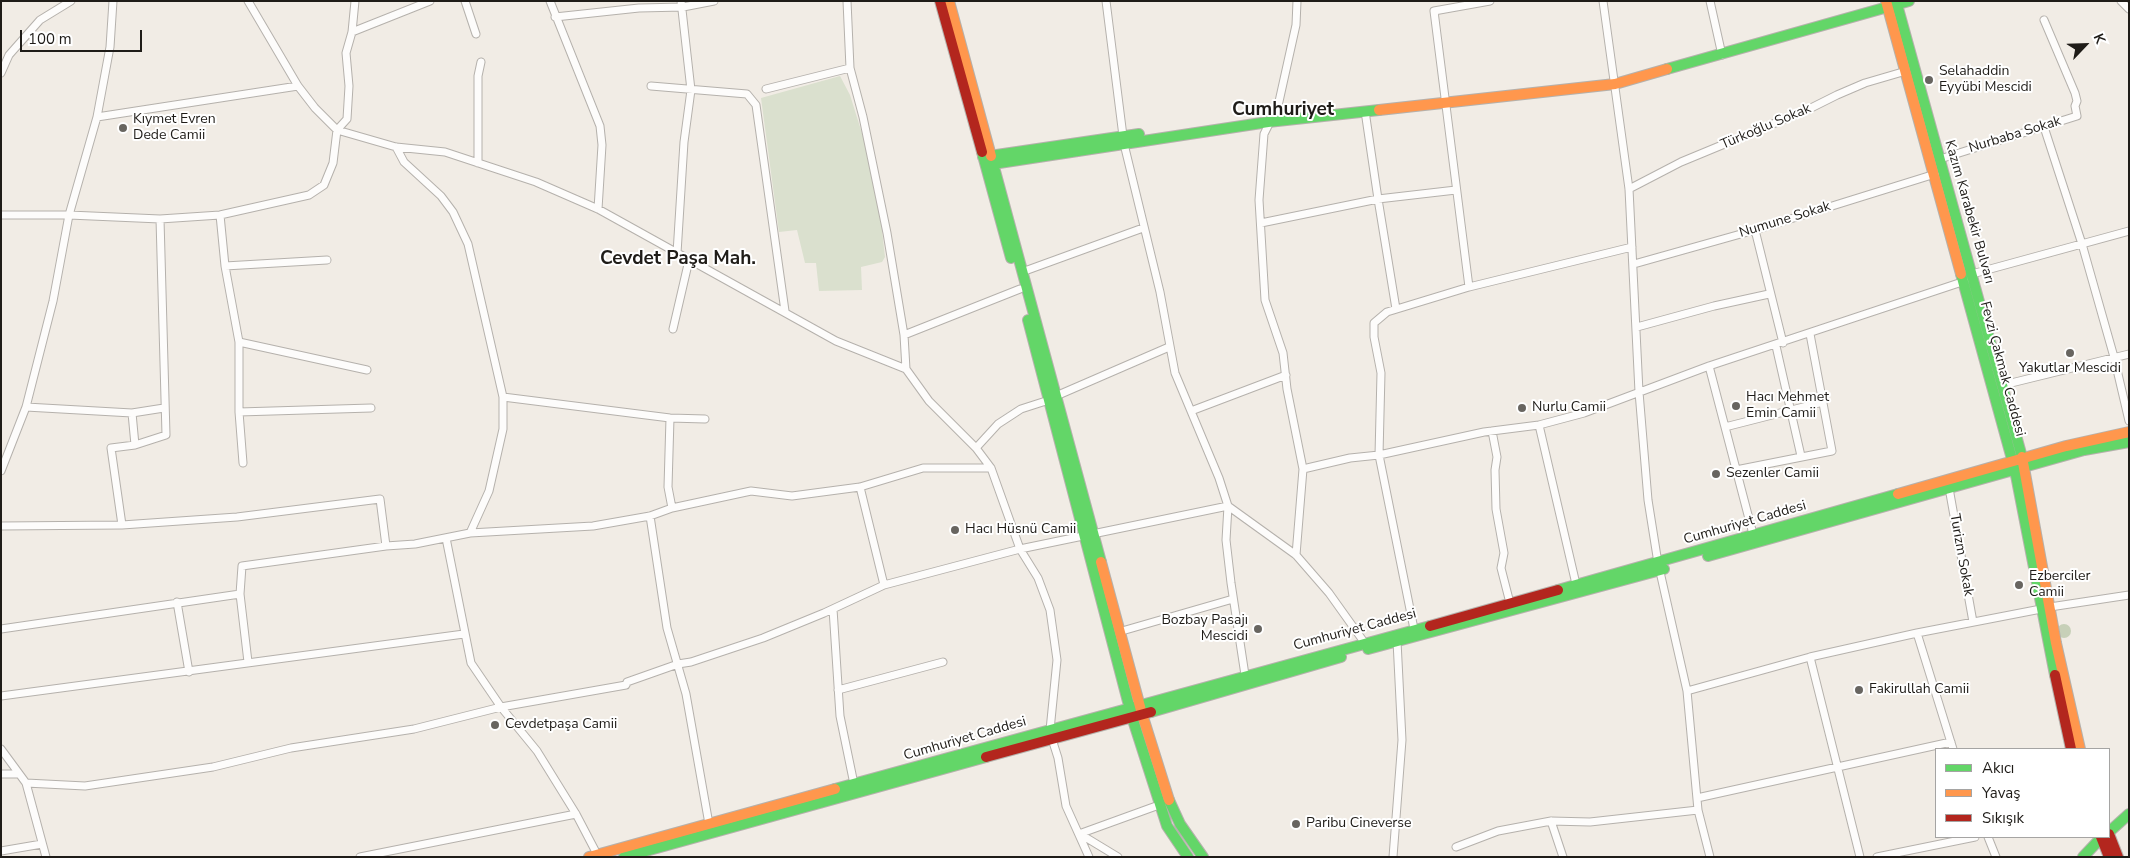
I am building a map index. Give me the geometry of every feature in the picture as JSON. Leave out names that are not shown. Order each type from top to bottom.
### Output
[{"type":"main road","points":[[940,1],[1022,272],[1052,398]]},
{"type":"main road","points":[[949,1],[1020,290],[1090,534],[1159,805],[1174,838],[1188,857]]},
{"type":"main road","points":[[989,160],[1270,119],[1615,81],[1892,3],[1909,1]]},
{"type":"main road","name":"Fevzi Çakmak Caddesi","points":[[1892,3],[1906,71],[1935,174],[1968,278],[2019,464],[2071,748]]},
{"type":"main road","name":"Kazım Karabekir Bulvarı","points":[[1892,3],[1940,159],[1968,278],[2003,386],[2019,464]]},
{"type":"main road","points":[[1270,119],[1364,111],[1444,99]]},
{"type":"main road","name":"Cumhuriyet Caddesi","points":[[1136,711],[1245,675],[1576,584],[1659,567],[1753,534],[2019,464],[2129,432]]},
{"type":"main road","name":"Cumhuriyet Caddesi","points":[[595,856],[854,784],[1051,734],[1397,641],[1949,488],[2019,464],[2129,442]]},
{"type":"main road","points":[[1090,534],[1122,631],[1136,711],[1180,824],[1204,857]]},
{"type":"main road","name":"Fevzi Çakmak Caddesi","points":[[2045,608],[2080,748]]},
{"type":"main road","name":"Cumhuriyet Caddesi","points":[[624,857],[1051,734]]},
{"type":"main road","points":[[2110,831],[2129,814]]},
{"type":"main road","points":[[2083,857],[2102,838]]},
{"type":"main road","points":[[2106,838],[2109,857]]},
{"type":"main road","points":[[2107,838],[2118,857]]},
{"type":"street","points":[[1,73],[10,55],[40,20],[71,1]]},
{"type":"street","points":[[1,471],[26,406],[53,301],[69,215],[97,117],[110,47],[113,1]]},
{"type":"street","points":[[248,1],[298,86],[315,108],[337,130],[396,147],[445,152],[536,182],[598,209],[836,341],[906,369],[930,401],[976,448],[991,468],[1020,548],[1038,578],[1050,610],[1057,660],[1051,734],[1058,758],[1066,806],[1089,857]]},
{"type":"street","points":[[1,215],[69,215],[160,219],[220,216],[309,195],[324,185],[333,163],[337,130],[347,119],[349,86],[346,53],[352,32],[355,1]]},
{"type":"street","points":[[352,32],[430,1]]},
{"type":"street","points":[[465,1],[476,34]]},
{"type":"street","points":[[550,1],[600,126],[602,145],[598,209]]},
{"type":"street","points":[[556,17],[714,1]]},
{"type":"street","points":[[847,1],[850,68],[863,117],[887,233],[904,335],[906,369]]},
{"type":"street","points":[[1106,1],[1123,140],[1160,292],[1175,373],[1219,478],[1228,506],[1226,540],[1245,675]]},
{"type":"street","points":[[1296,555],[1303,469],[1283,353],[1266,300],[1259,200],[1264,134],[1278,106],[1296,25],[1297,1]]},
{"type":"street","points":[[1469,287],[1434,11],[1490,1]]},
{"type":"street","points":[[1603,1],[1629,189],[1639,392],[1648,500],[1659,567],[1686,691],[1698,810],[1710,857]]},
{"type":"street","points":[[1710,1],[1722,52]]},
{"type":"street","points":[[2120,1],[2129,9]]},
{"type":"street","points":[[677,253],[684,142],[691,90],[682,4]]},
{"type":"street","name":"Nurbaba Sokak","points":[[1940,159],[2077,116],[2075,106],[2078,101],[2044,20]]},
{"type":"street","points":[[1,57],[10,55]]},
{"type":"street","points":[[478,163],[478,76],[481,62]]},
{"type":"street","points":[[766,89],[850,68]]},
{"type":"street","name":"Türkoğlu Sokak","points":[[1629,189],[1681,162],[1809,109],[1865,83],[1906,71]]},
{"type":"street","points":[[97,117],[298,86]]},
{"type":"street","points":[[651,86],[747,94],[756,105],[785,311]]},
{"type":"street","points":[[1364,111],[1396,309]]},
{"type":"street","points":[[2044,127],[2082,244],[2114,357],[2129,421]]},
{"type":"street","points":[[396,147],[404,162],[442,196],[453,212],[468,244],[503,397],[503,429],[489,491],[470,533]]},
{"type":"street","name":"Numune Sokak","points":[[1634,264],[1755,230],[1935,174]]},
{"type":"street","points":[[1261,223],[1378,199],[1456,190]]},
{"type":"street","points":[[220,216],[225,266],[239,342],[239,412],[243,463]]},
{"type":"street","points":[[122,525],[112,448],[135,445],[166,435],[160,219]]},
{"type":"street","points":[[1022,272],[1143,228]]},
{"type":"street","points":[[1755,230],[1770,294],[1801,456]]},
{"type":"street","points":[[1303,469],[1350,458],[1379,455],[1492,431],[1539,425],[1584,413],[1709,366],[1810,334],[1968,278],[2129,231]]},
{"type":"street","points":[[1414,628],[1379,455],[1381,373],[1374,337],[1374,323],[1387,312],[1469,287],[1632,247]]},
{"type":"street","points":[[225,266],[327,260]]},
{"type":"street","points":[[673,329],[689,260]]},
{"type":"street","points":[[904,335],[1020,290]]},
{"type":"street","points":[[1637,328],[1714,306],[1770,294]]},
{"type":"street","points":[[1736,470],[1832,451],[1810,334]]},
{"type":"street","points":[[239,342],[367,370]]},
{"type":"street","points":[[976,448],[998,424],[1021,408],[1052,398],[1169,347]]},
{"type":"street","points":[[2003,386],[2129,354]]},
{"type":"street","points":[[1709,366],[1753,534]]},
{"type":"street","points":[[1191,411],[1286,375]]},
{"type":"street","points":[[503,397],[670,418],[705,419]]},
{"type":"street","points":[[1725,426],[1823,402]]},
{"type":"street","points":[[26,406],[132,413],[164,408]]},
{"type":"street","points":[[239,412],[371,408]]},
{"type":"street","points":[[132,413],[135,445]]},
{"type":"street","points":[[670,418],[668,487],[672,508]]},
{"type":"street","points":[[1539,425],[1576,584]]},
{"type":"street","points":[[1492,431],[1497,457],[1494,470],[1496,509],[1504,553],[1501,568],[1510,603]]},
{"type":"street","points":[[248,662],[240,594],[242,566],[386,546],[415,544],[470,533],[593,526],[650,516],[672,508],[751,491],[792,496],[860,487],[924,468],[991,468]]},
{"type":"street","points":[[860,487],[884,585]]},
{"type":"street","name":"Turizm Sokak","points":[[1949,488],[1973,622]]},
{"type":"street","points":[[1,526],[122,525],[237,516],[380,499],[386,546]]},
{"type":"street","points":[[26,783],[85,786],[213,767],[291,748],[414,728],[501,707],[626,685],[627,682],[678,664],[691,662],[763,638],[833,609],[884,585],[1020,548],[1228,506],[1296,555],[1329,592],[1364,642]]},
{"type":"street","points":[[650,516],[667,628],[686,694],[709,824]]},
{"type":"street","points":[[446,538],[470,663],[501,707],[537,751],[576,814],[595,856]]},
{"type":"street","points":[[1,629],[240,594]]},
{"type":"street","points":[[1686,691],[1810,658],[1917,633],[2045,608],[2129,595]]},
{"type":"street","points":[[1122,631],[1233,599]]},
{"type":"street","points":[[177,602],[189,672]]},
{"type":"street","points":[[833,609],[837,642],[838,690],[846,754],[854,784]]},
{"type":"street","points":[[1917,633],[1952,746]]},
{"type":"street","points":[[1,696],[464,634]]},
{"type":"street","points":[[1393,857],[1402,740],[1397,641]]},
{"type":"street","points":[[1810,658],[1860,857]]},
{"type":"street","points":[[838,690],[943,662]]},
{"type":"street","points":[[1,749],[26,783],[46,857]]},
{"type":"street","points":[[1697,798],[1838,767],[1935,749]]},
{"type":"street","points":[[1,774],[18,774]]},
{"type":"street","points":[[1079,834],[1159,805]]},
{"type":"street","points":[[1456,847],[1498,831],[1551,821],[1590,822],[1698,810]]},
{"type":"street","points":[[360,857],[576,814]]},
{"type":"street","points":[[1551,821],[1563,857]]},
{"type":"street","points":[[1079,834],[1118,857]]},
{"type":"street","points":[[1877,857],[1970,838]]},
{"type":"street","points":[[1988,838],[1996,857]]},
{"type":"street","points":[[1,851],[42,844]]},
{"type":"green space","points":[[840,76],[850,95],[866,146],[881,221],[885,257],[882,262],[861,267],[862,290],[819,291],[816,263],[805,263],[797,230],[779,232],[761,98]]},
{"type":"green space","points":[[2064,624],[2069,626],[2071,631],[2069,636],[2064,638],[2059,636],[2057,631],[2059,626]]},
{"type":"traffic: fast","points":[[1896,1],[2022,457]]},
{"type":"traffic: fast","points":[[1667,69],[1909,1]]},
{"type":"traffic: fast","points":[[986,165],[1268,122],[1379,110]]},
{"type":"traffic: fast","points":[[983,157],[1139,134]]},
{"type":"traffic: fast","points":[[982,152],[1011,258]]},
{"type":"traffic: fast","points":[[991,156],[1101,562]]},
{"type":"traffic: fast","points":[[1961,274],[2015,470],[2055,675]]},
{"type":"traffic: fast","points":[[1028,320],[1132,717],[1167,826],[1188,857]]},
{"type":"traffic: fast","points":[[1708,556],[2084,450],[2129,442]]},
{"type":"traffic: fast","points":[[1558,590],[1898,494]]},
{"type":"traffic: fast","points":[[1368,649],[1664,569]]},
{"type":"traffic: fast","points":[[835,789],[1430,626]]},
{"type":"traffic: fast","points":[[1151,712],[1341,657]]},
{"type":"traffic: fast","points":[[624,857],[986,757]]},
{"type":"traffic: fast","points":[[1169,800],[1180,824],[1203,857]]},
{"type":"traffic: fast","points":[[2110,831],[2129,814]]},
{"type":"traffic: fast","points":[[2083,857],[2101,838]]},
{"type":"traffic: slow","points":[[949,1],[991,156]]},
{"type":"traffic: slow","points":[[1886,1],[1961,274]]},
{"type":"traffic: slow","points":[[1379,110],[1615,84],[1667,69]]},
{"type":"traffic: slow","points":[[1898,494],[2066,446],[2129,432]]},
{"type":"traffic: slow","points":[[2022,457],[2056,643],[2080,748]]},
{"type":"traffic: slow","points":[[1101,562],[1142,714],[1169,800]]},
{"type":"traffic: slow","points":[[589,857],[835,789]]},
{"type":"traffic: jam","points":[[940,1],[982,152]]},
{"type":"traffic: jam","points":[[1430,626],[1558,590]]},
{"type":"traffic: jam","points":[[2055,675],[2071,748]]},
{"type":"traffic: jam","points":[[986,757],[1151,712]]},
{"type":"traffic: jam","points":[[2110,837],[2118,857]]},
{"type":"traffic: jam","points":[[2101,838],[2109,857]]},
{"type":"place","name":"Selahaddin Eyyübi Mescidi","points":[[1929,80]]},
{"type":"place","name":"Kıymet Evren Dede Camii","points":[[123,128]]},
{"type":"place","name":"Yakutlar Mescidi","points":[[2070,353]]},
{"type":"place","name":"Hacı Mehmet Emin Camii","points":[[1736,406]]},
{"type":"place","name":"Nurlu Camii","points":[[1522,408]]},
{"type":"place","name":"Sezenler Camii","points":[[1716,474]]},
{"type":"place","name":"Hacı Hüsnü Camii","points":[[955,530]]},
{"type":"place","name":"Ezberciler Camii","points":[[2019,585]]},
{"type":"place","name":"Bozbay Pasajı Mescidi","points":[[1258,629]]},
{"type":"place","name":"Fakirullah Camii","points":[[1859,690]]},
{"type":"place","name":"Cevdetpaşa Camii","points":[[495,725]]},
{"type":"place","name":"Paribu Cineverse","points":[[1296,824]]},
{"type":"district","name":"Cumhuriyet","points":[[1283,110]]},
{"type":"district","name":"Cevdet Paşa Mah.","points":[[678,259]]}]
